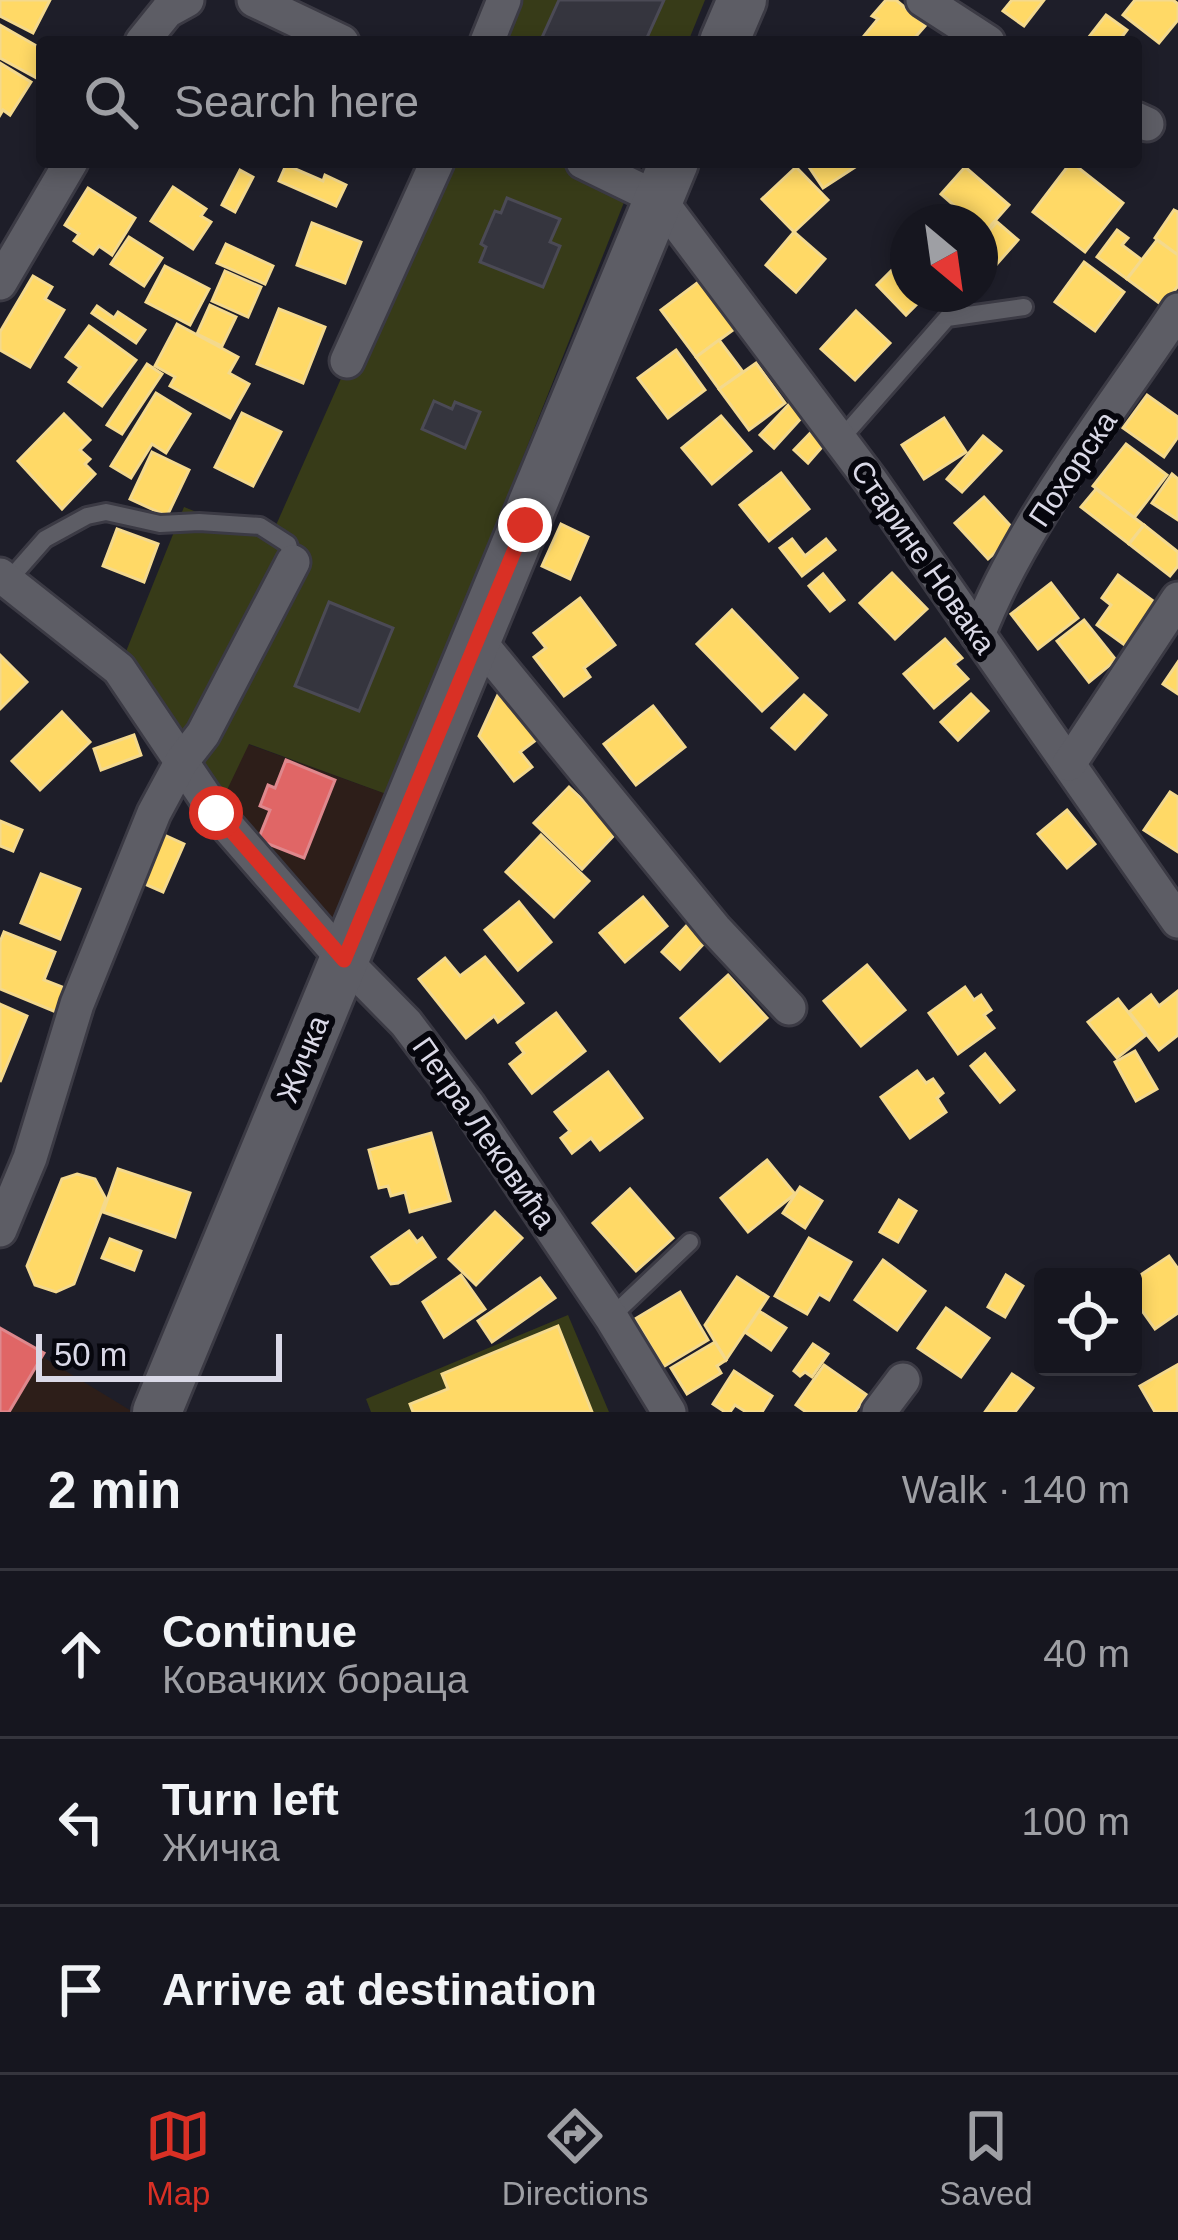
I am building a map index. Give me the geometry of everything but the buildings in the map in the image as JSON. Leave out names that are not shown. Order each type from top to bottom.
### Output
[{"type":"main road","points":[[727,36],[742,0]]},
{"type":"main road","name":"Жичка","points":[[157,1412],[667,181]]},
{"type":"street","points":[[146,36],[166,10],[187,0]]},
{"type":"street","points":[[254,0],[329,36]]},
{"type":"street","points":[[490,36],[504,0]]},
{"type":"street","points":[[923,0],[979,36]]},
{"type":"street","points":[[0,283],[67,168]]},
{"type":"street","points":[[347,361],[433,168]]},
{"type":"street","points":[[610,168],[667,181]]},
{"type":"street","name":"Старине Новака","points":[[667,181],[840,440],[1178,921]]},
{"type":"street","name":"Похорска","points":[[978,635],[994,594],[1038,519],[1178,310]]},
{"type":"street","points":[[0,1230],[30,1158],[77,1004],[117,897],[154,813],[202,734],[292,562]]},
{"type":"street","name":"Петра Лековића","points":[[4,578],[119,669],[216,813],[344,960],[406,1023],[456,1088],[669,1412]]},
{"type":"street","points":[[1069,764],[1178,598]]},
{"type":"street","points":[[478,640],[716,929],[789,1008]]},
{"type":"street","points":[[879,1412],[903,1380]]},
{"type":"lane","points":[[840,440],[947,318],[1024,307]]},
{"type":"lane","points":[[4,578],[45,539],[87,516],[106,512],[160,524],[260,526],[288,544],[292,562]]},
{"type":"lane","points":[[610,1317],[690,1242]]},
{"type":"shaded area","points":[[248,744],[389,795],[330,942],[216,813]]},
{"type":"shaded area","points":[[0,1331],[133,1412],[0,1412]]},
{"type":"green space","points":[[504,0],[705,0],[690,36],[489,36]]},
{"type":"green space","points":[[434,168],[638,168],[389,795],[249,744],[216,813],[119,669],[184,507],[269,541]]},
{"type":"green space","points":[[568,1315],[609,1412],[371,1412],[366,1399]]},
{"type":"route","points":[[216,813],[344,960],[525,525]]}]
